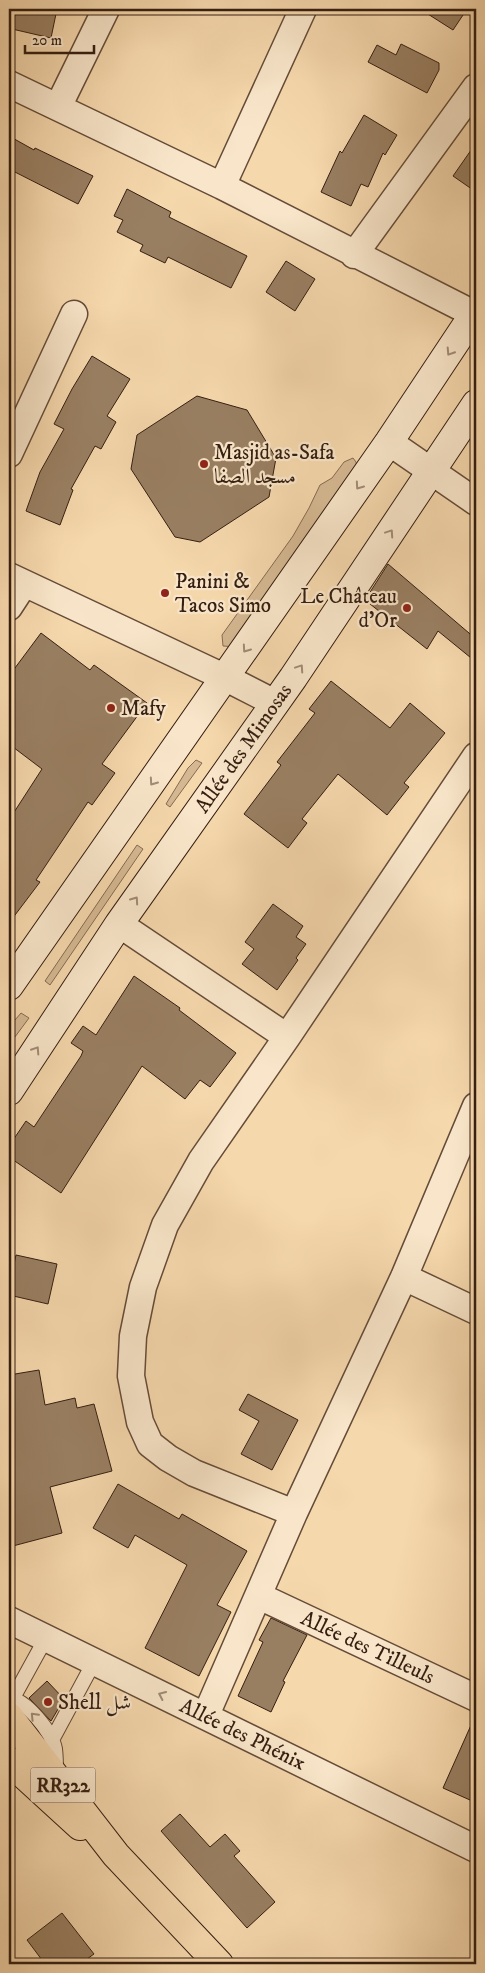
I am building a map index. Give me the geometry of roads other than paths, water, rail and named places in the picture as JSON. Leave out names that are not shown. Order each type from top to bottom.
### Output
[{"type":"main road","points":[[9,986],[226,678],[389,442],[475,313]]},
{"type":"main road","name":"Allée des Mimosas","points":[[9,1091],[119,924],[275,703],[476,404]]},
{"type":"main road","name":"RR322","points":[[10,1704],[56,1776],[116,1855],[219,1964]]},
{"type":"main road","name":"RR322","points":[[9,1761],[47,1798],[116,1855]]},
{"type":"street","points":[[58,107],[106,9]]},
{"type":"street","points":[[222,186],[303,9]]},
{"type":"street","points":[[9,84],[222,186],[354,254],[475,313]]},
{"type":"street","points":[[354,254],[476,87]]},
{"type":"street","points":[[9,454],[18,407],[74,314]]},
{"type":"street","points":[[389,442],[476,502]]},
{"type":"street","points":[[9,607],[16,580],[226,678],[275,703]]},
{"type":"street","points":[[294,1513],[194,1473],[168,1458],[150,1444],[140,1422],[132,1376],[133,1336],[142,1287],[165,1225],[201,1161],[288,1037],[476,756]]},
{"type":"street","points":[[119,924],[288,1037]]},
{"type":"street","points":[[206,1715],[294,1513],[404,1277],[476,1106]]},
{"type":"street","points":[[404,1277],[476,1311]]},
{"type":"street","name":"Allée des Tilleuls","points":[[259,1596],[476,1698]]},
{"type":"street","name":"Allée des Phénix","points":[[9,1620],[476,1849]]},
{"type":"lane","points":[[10,1704],[46,1638]]},
{"type":"lane","points":[[52,1740],[94,1662]]},
{"type":"lane","points":[[10,1704],[22,1703],[39,1720],[52,1740],[55,1748],[56,1776]]},
{"type":"place","name":"Masjid as-Safa مسجد الصفا","points":[[204,464]]},
{"type":"place","name":"Panini & Tacos Simo","points":[[165,593]]},
{"type":"place","name":"Le Château d'Or","points":[[407,608]]},
{"type":"place","name":"Mafy","points":[[111,708]]},
{"type":"place","name":"Shell شل","points":[[48,1702]]}]
